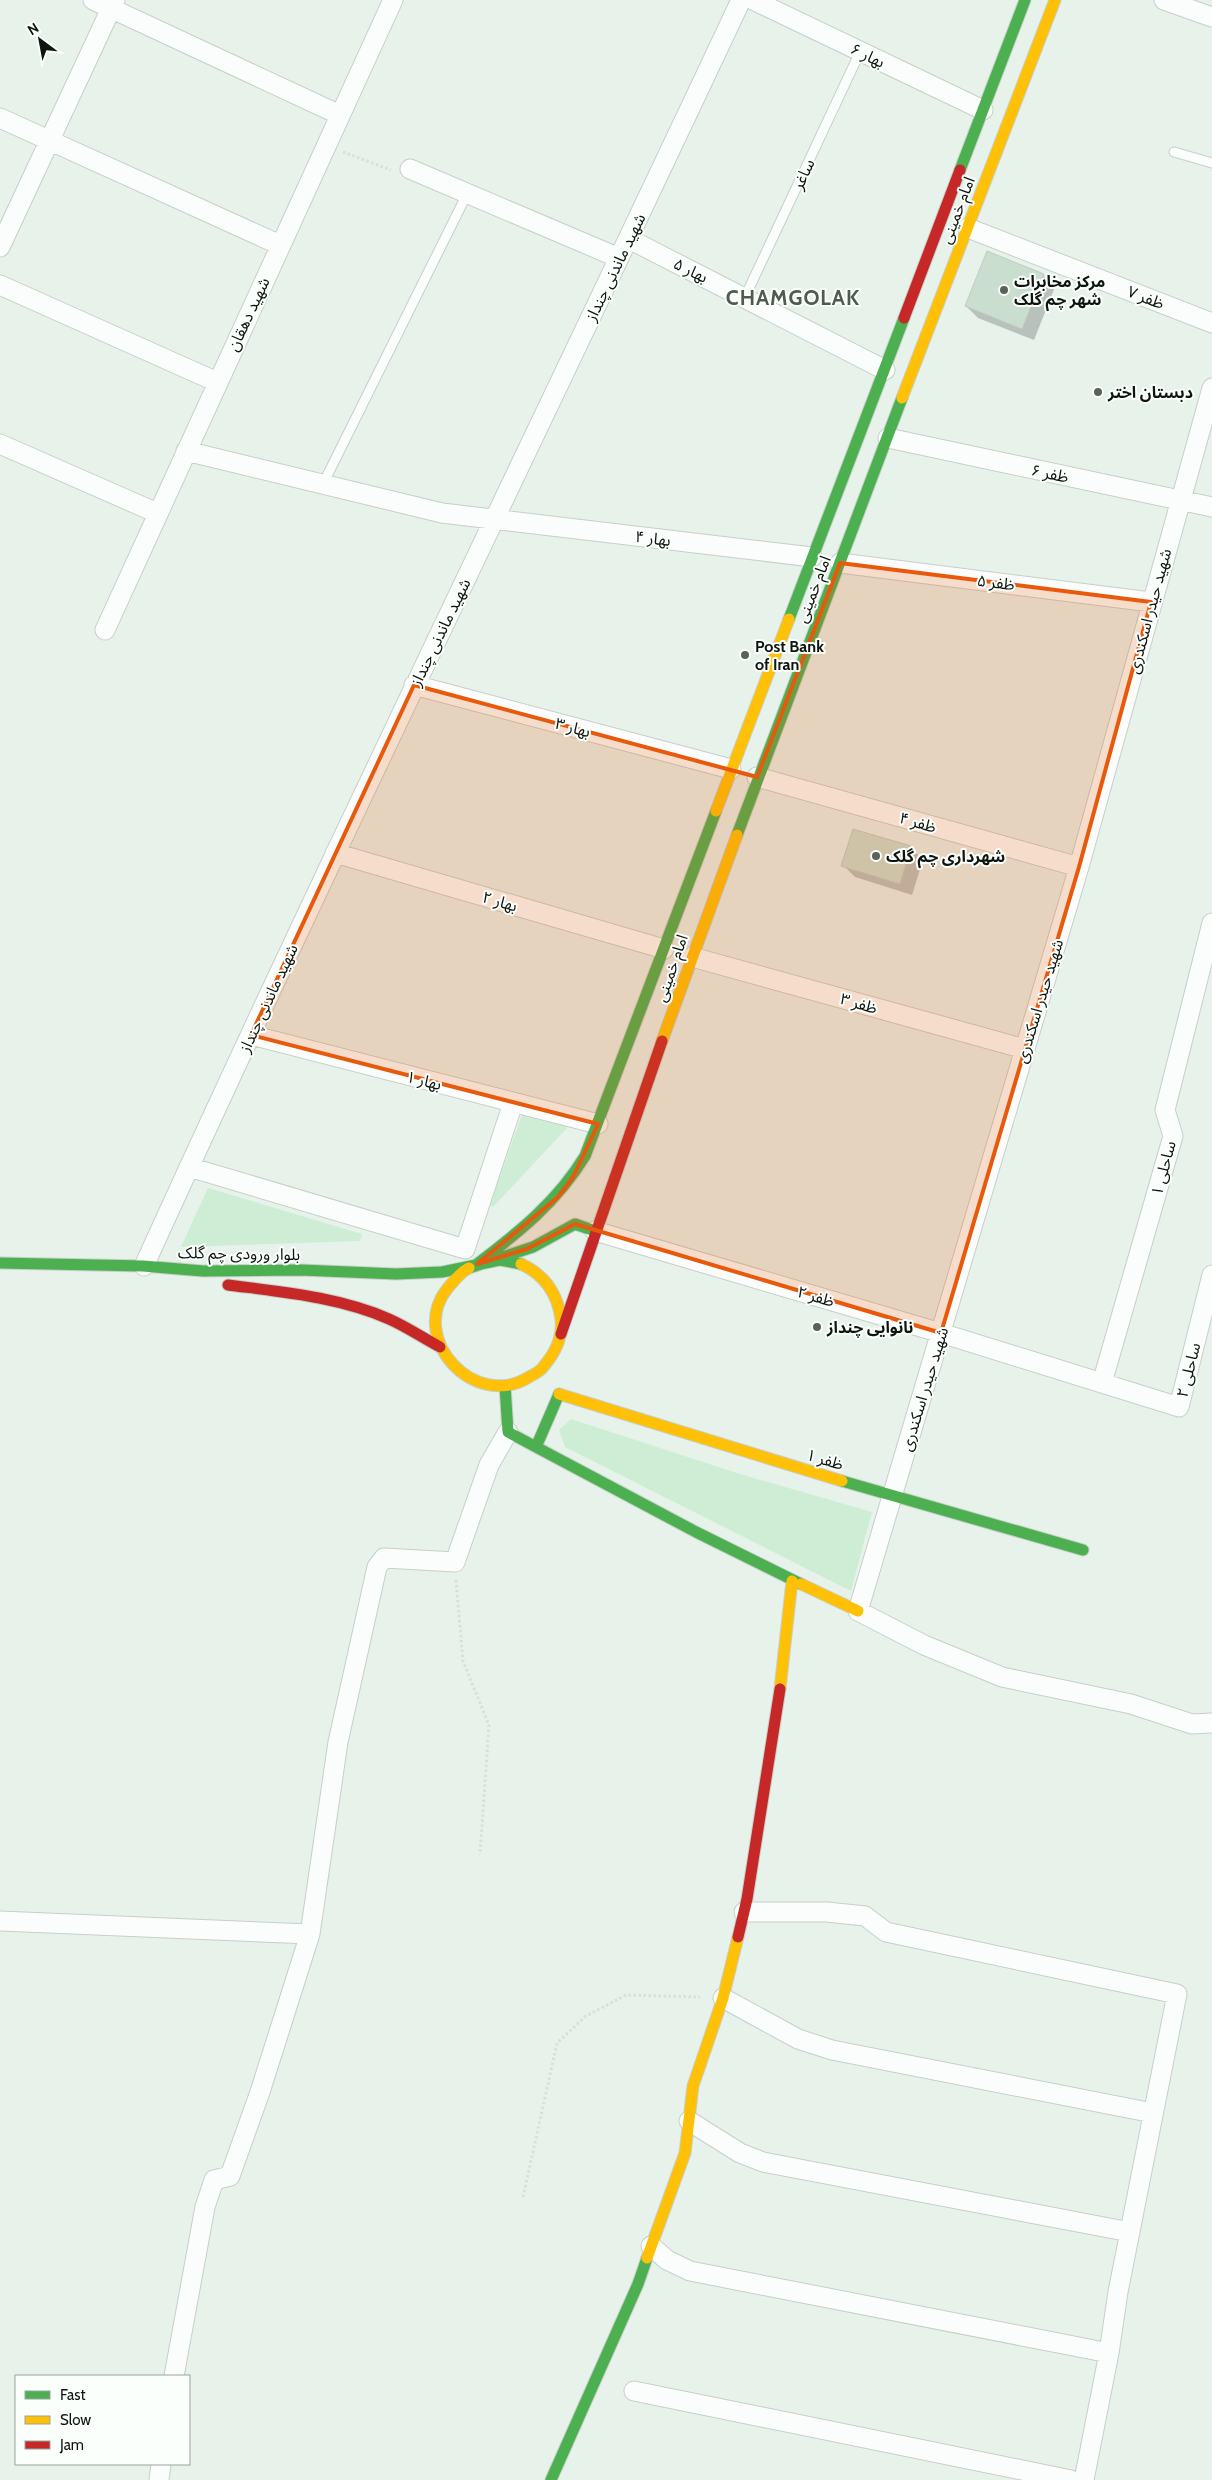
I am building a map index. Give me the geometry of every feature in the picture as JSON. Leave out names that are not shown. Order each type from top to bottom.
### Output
[{"type":"street","points":[[94,0],[113,4],[340,114]]},
{"type":"street","name":"شهید دهقان","points":[[105,630],[393,0]]},
{"type":"street","name":"شهید ماندنی چنداز","points":[[144,1266],[414,685],[629,239],[741,0]]},
{"type":"street","name":"بهار ۶","points":[[753,0],[983,110]]},
{"type":"street","name":"امام خمینی","points":[[477,1264],[523,1229],[558,1197],[573,1177],[598,1124],[664,949],[840,563],[888,438],[912,335],[983,110],[1025,0]]},
{"type":"street","name":"امام خمینی","points":[[561,1334],[595,1231],[692,956],[744,773],[812,557],[885,370],[912,335],[968,228],[1055,0]]},
{"type":"street","points":[[1164,0],[1212,17]]},
{"type":"street","points":[[0,247],[113,4]]},
{"type":"street","points":[[0,118],[280,245]]},
{"type":"street","points":[[410,169],[619,258]]},
{"type":"street","name":"ظفر ۷","points":[[968,228],[1212,323]]},
{"type":"street","name":"بهار ۵","points":[[629,239],[885,370]]},
{"type":"street","points":[[0,285],[217,382]]},
{"type":"street","name":"شهید حیدر اسکندری","points":[[858,1612],[891,1496],[1080,867],[1179,500],[1212,388]]},
{"type":"street","name":"ظفر ۶","points":[[888,438],[1212,507]]},
{"type":"street","points":[[0,444],[157,513]]},
{"type":"street","name":"بهار ۴","points":[[186,451],[442,513],[812,557]]},
{"type":"street","name":"ظفر ۵","points":[[840,563],[1151,602]]},
{"type":"street","name":"بهار ۳","points":[[414,685],[744,773]]},
{"type":"street","name":"ظفر ۴","points":[[744,773],[1080,867]]},
{"type":"street","name":"بهار ۲","points":[[335,853],[664,949]]},
{"type":"street","name":"ساحلی ۱","points":[[1102,1383],[1173,1136],[1165,1110],[1212,923]]},
{"type":"street","name":"ظفر ۳","points":[[692,956],[1025,1049]]},
{"type":"street","name":"بهار ۱","points":[[250,1036],[598,1124]]},
{"type":"street","points":[[189,1167],[465,1249],[513,1103]]},
{"type":"street","points":[[477,1264],[495,1260],[514,1262],[532,1269],[546,1281],[556,1297],[562,1315],[561,1334],[554,1354],[542,1369],[525,1380],[505,1386],[485,1385],[466,1378],[450,1364],[440,1347],[435,1327],[437,1307],[445,1288],[459,1274],[477,1264],[526,1249],[561,1233],[575,1224],[595,1231]]},
{"type":"street","name":"ظفر ۲","points":[[595,1231],[941,1333],[1179,1407]]},
{"type":"street","name":"بلوار ورودی چم گلک","points":[[0,1263],[144,1266],[211,1271],[354,1272],[408,1275],[452,1270],[477,1264]]},
{"type":"street","points":[[354,1272],[371,1283]]},
{"type":"street","points":[[0,1275],[60,1276]]},
{"type":"street","name":"ساحلی ۲","points":[[1179,1407],[1206,1328],[1212,1275]]},
{"type":"street","name":"بلوار ورودی چم گلک","points":[[211,1284],[270,1290],[352,1307],[389,1319],[440,1347]]},
{"type":"street","points":[[352,1307],[369,1300]]},
{"type":"street","points":[[536,1447],[559,1394],[542,1369]]},
{"type":"street","points":[[174,2375],[205,2207],[214,2180],[230,2176],[260,2092],[310,1934],[338,1742],[377,1567],[384,1558],[456,1562],[489,1465],[508,1432],[505,1386]]},
{"type":"street","name":"ظفر ۱","points":[[559,1394],[891,1496],[1082,1550]]},
{"type":"street","points":[[508,1432],[690,1531],[924,1645],[1002,1677],[1131,1704],[1192,1724],[1212,1723]]},
{"type":"street","points":[[551,2480],[638,2284],[685,2153],[693,2086],[724,1998],[744,1912],[783,1667],[792,1581]]},
{"type":"street","points":[[744,1912],[827,1912],[865,1916],[886,1932],[1176,1994],[1084,2480]]},
{"type":"street","points":[[0,1921],[310,1934]]},
{"type":"street","points":[[724,1998],[798,2039],[832,2050],[1153,2113]]},
{"type":"street","points":[[688,2121],[740,2153],[763,2162],[1130,2232]]},
{"type":"street","points":[[651,2246],[667,2260],[690,2271],[1109,2353]]},
{"type":"street","points":[[634,2391],[1071,2480]]},
{"type":"street","points":[[159,2480],[161,2465]]},
{"type":"lane","name":"ساغر","points":[[745,297],[860,52]]},
{"type":"lane","points":[[1174,152],[1212,163]]},
{"type":"lane","points":[[323,484],[467,194]]},
{"type":"path","points":[[326,145],[400,173],[410,169]]},
{"type":"path","points":[[456,1562],[463,1661],[489,1725],[480,1855]]},
{"type":"path","points":[[523,2196],[557,2043],[586,2016],[626,1995],[724,1998]]},
{"type":"highlighted area","points":[[840,563],[1151,602],[1079,867],[941,1333],[575,1224],[527,1249],[477,1264],[558,1197],[573,1177],[598,1124],[251,1035],[414,685],[757,777]]},
{"type":"green space","points":[[524,1114],[567,1125],[567,1128],[493,1207],[490,1205],[521,1117]]},
{"type":"green space","points":[[208,1188],[362,1234],[360,1241],[181,1247]]},
{"type":"green space","points":[[571,1419],[740,1474],[872,1512],[851,1591],[565,1447],[559,1430]]},
{"type":"building","name":"مرکز مخابرات شهر چم گلک","points":[[987,251],[1044,274],[1022,329],[965,306]]},
{"type":"building","name":"شهرداری چم گلک","points":[[853,829],[911,846],[900,884],[841,866]]},
{"type":"traffic: fast","points":[[960,170],[1025,0]]},
{"type":"traffic: fast","points":[[789,619],[904,318]]},
{"type":"traffic: fast","points":[[737,835],[902,398]]},
{"type":"traffic: fast","points":[[477,1264],[508,1240],[550,1202],[574,1173],[585,1156],[716,811]]},
{"type":"traffic: fast","points":[[469,1268],[533,1247],[575,1224],[595,1231]]},
{"type":"traffic: fast","points":[[0,1263],[143,1266],[203,1271],[301,1270],[396,1274],[442,1272],[500,1260],[521,1264]]},
{"type":"traffic: fast","points":[[505,1386],[508,1432],[536,1447]]},
{"type":"traffic: fast","points":[[559,1394],[536,1447],[696,1532],[801,1584]]},
{"type":"traffic: fast","points":[[842,1481],[1083,1550]]},
{"type":"traffic: fast","points":[[551,2480],[638,2284],[647,2258]]},
{"type":"traffic: slow","points":[[902,398],[1055,0]]},
{"type":"traffic: slow","points":[[716,811],[789,619]]},
{"type":"traffic: slow","points":[[662,1041],[737,835]]},
{"type":"traffic: slow","points":[[469,1268],[459,1275],[447,1289],[437,1309],[436,1329],[442,1348],[453,1364],[469,1377],[488,1385],[508,1385],[536,1374],[555,1350],[561,1333],[561,1320],[557,1302],[549,1287],[537,1274],[521,1264]]},
{"type":"traffic: slow","points":[[559,1394],[842,1481]]},
{"type":"traffic: slow","points":[[780,1689],[792,1581]]},
{"type":"traffic: slow","points":[[801,1584],[858,1611]]},
{"type":"traffic: slow","points":[[647,2258],[685,2153],[693,2086],[723,1998],[738,1937]]},
{"type":"traffic: jam","points":[[904,318],[960,170]]},
{"type":"traffic: jam","points":[[561,1334],[662,1041]]},
{"type":"traffic: jam","points":[[228,1285],[310,1296],[350,1305],[402,1325],[440,1347]]},
{"type":"traffic: jam","points":[[738,1937],[747,1899],[780,1689]]},
{"type":"place","name":"مرکز مخابرات شهر چم گلک","points":[[1004,290]]},
{"type":"place","name":"دبستان اختر","points":[[1098,392]]},
{"type":"place","name":"Post Bank of Iran","points":[[745,655]]},
{"type":"place","name":"شهرداری چم گلک","points":[[876,856]]},
{"type":"place","name":"نانوایی چنداز","points":[[817,1327]]},
{"type":"district","name":"CHAMGOLAK","points":[[793,298]]}]
